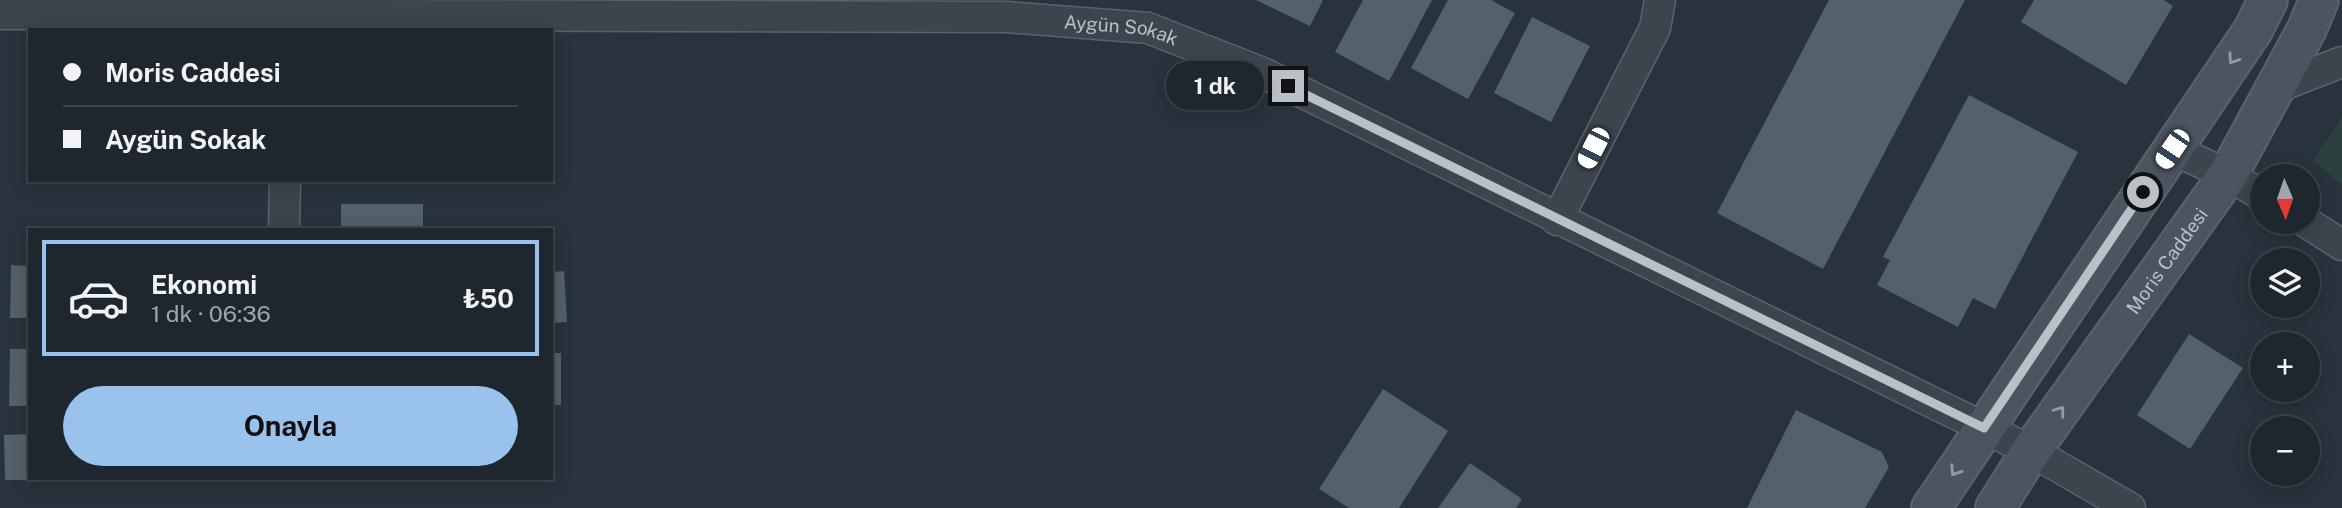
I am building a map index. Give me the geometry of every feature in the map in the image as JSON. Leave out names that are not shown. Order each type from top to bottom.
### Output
[{"type":"street","points":[[1557,220],[1655,28],[1660,0]]},
{"type":"street","points":[[1931,508],[2253,30],[2268,0]]},
{"type":"street","name":"Moris Caddesi","points":[[1995,508],[2031,451],[2228,175],[2307,29],[2319,0]]},
{"type":"street","name":"Aygün Sokak","points":[[0,14],[1007,17],[1110,12],[1263,73],[2031,451],[2130,508]]},
{"type":"street","points":[[2275,88],[2342,62]]},
{"type":"street","points":[[2172,149],[2250,188]]},
{"type":"street","points":[[284,228],[285,182]]},
{"type":"street","points":[[2320,231],[2342,245]]},
{"type":"green space","points":[[2342,117],[2342,184],[2313,161]]},
{"type":"building","points":[[1256,0],[1323,0],[1310,26]]},
{"type":"building","points":[[1363,0],[1432,0],[1389,81],[1335,52]]},
{"type":"building","points":[[1448,0],[1491,0],[1515,13],[1468,99],[1411,68]]},
{"type":"building","points":[[1829,0],[1965,0],[1823,269],[1717,213]]},
{"type":"building","points":[[2034,0],[2164,0],[2173,6],[2126,85],[2021,22]]},
{"type":"building","points":[[1532,17],[1590,46],[1551,122],[1494,93]]},
{"type":"building","points":[[1969,95],[2078,152],[1995,309],[1973,298],[1958,327],[1877,285],[1890,260],[1883,257]]},
{"type":"building","points":[[341,204],[423,204],[423,228],[341,228]]},
{"type":"building","points":[[11,265],[28,266],[28,318],[10,318]]},
{"type":"building","points":[[564,271],[567,322],[553,323],[553,272]]},
{"type":"building","points":[[2189,334],[2243,368],[2190,449],[2137,415]]},
{"type":"building","points":[[10,349],[28,349],[28,406],[9,406]]},
{"type":"building","points":[[553,353],[561,353],[561,405],[553,405]]},
{"type":"building","points":[[1383,389],[1448,431],[1399,508],[1349,508],[1319,489]]},
{"type":"building","points":[[1796,410],[1882,452],[1889,467],[1865,508],[1747,508]]},
{"type":"building","points":[[28,434],[28,480],[5,480],[4,435]]},
{"type":"building","points":[[1470,463],[1522,499],[1516,508],[1438,508]]},
{"type":"route","points":[[1288,86],[1984,428],[2143,192]]}]
